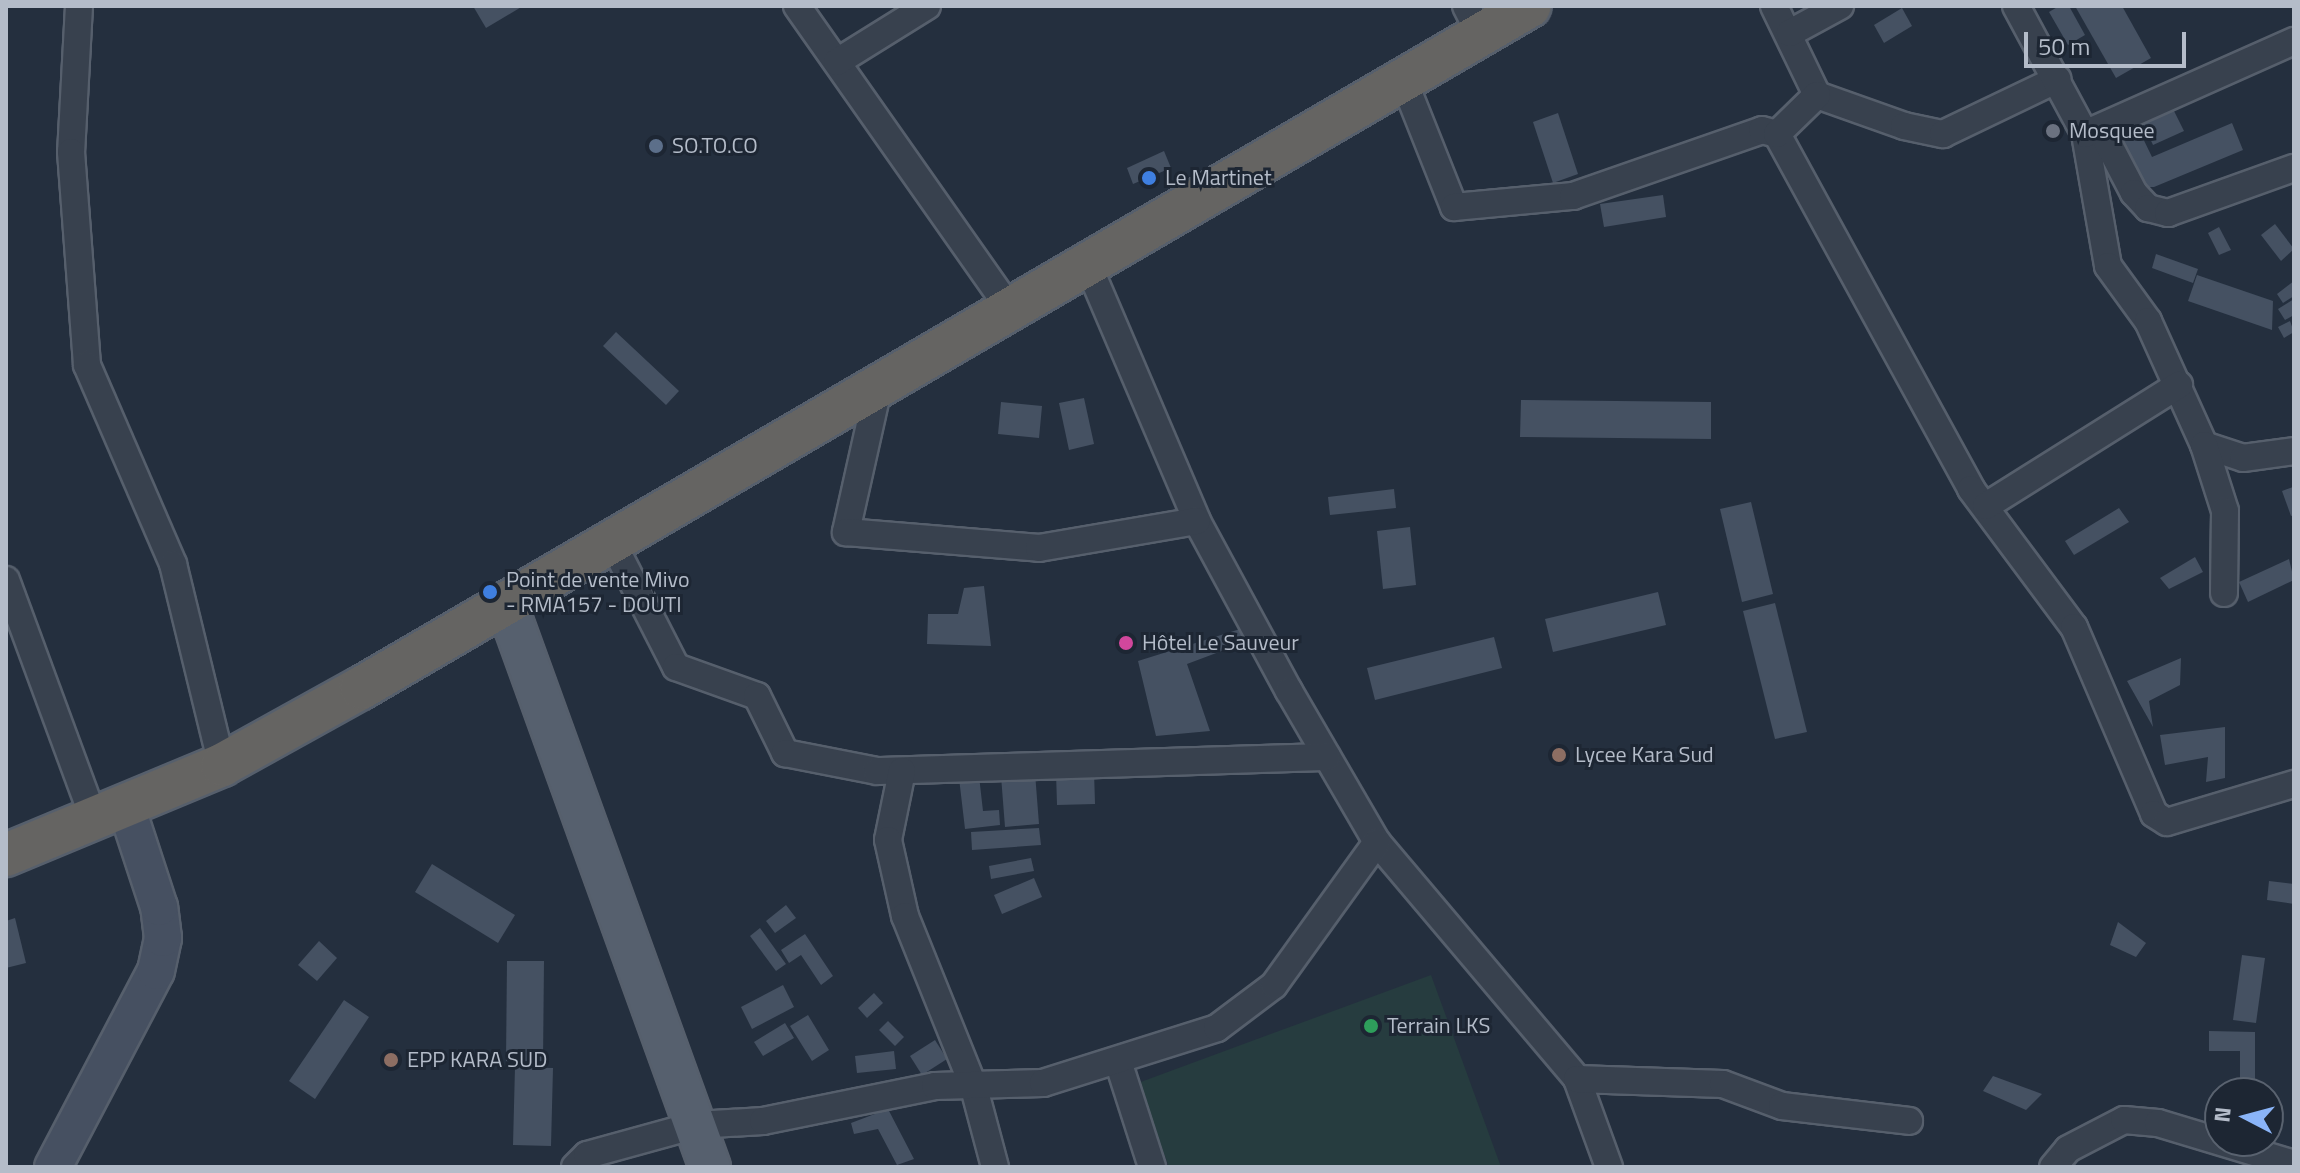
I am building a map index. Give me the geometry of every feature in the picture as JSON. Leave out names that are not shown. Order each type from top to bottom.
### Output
[{"type":"highway","points":[[6,855],[111,815],[222,765],[507,606],[879,384],[1403,79],[1473,20],[1530,6]]},
{"type":"main road","points":[[507,606],[710,1167]]},
{"type":"main road","points":[[53,1167],[156,971],[163,938],[159,907],[111,815]]},
{"type":"street","points":[[79,6],[71,152],[87,365],[173,564],[222,765]]},
{"type":"street","points":[[797,6],[1010,309]]},
{"type":"street","points":[[837,62],[927,6]]},
{"type":"street","points":[[1774,6],[1790,33],[1817,95],[1943,134],[2058,79]]},
{"type":"street","points":[[1790,33],[1840,6]]},
{"type":"street","points":[[2016,6],[2058,79],[2134,193],[2148,208],[2168,213],[2294,168]]},
{"type":"street","points":[[2092,131],[2294,41]]},
{"type":"street","points":[[1403,79],[1454,207],[1573,196],[1762,130],[1777,134],[1867,306],[1986,506],[2074,627],[2160,820],[2294,784]]},
{"type":"street","points":[[1777,134],[1817,95]]},
{"type":"street","points":[[2092,131],[2108,266],[2148,321],[2179,385],[2204,445],[2225,511],[2224,593]]},
{"type":"street","points":[[1088,265],[1197,521],[1327,757],[1377,842],[1577,1079],[1609,1167]]},
{"type":"street","points":[[879,384],[846,532],[1039,548],[1197,521]]},
{"type":"street","points":[[1986,506],[2179,385]]},
{"type":"street","points":[[2204,445],[2243,458],[2294,451]]},
{"type":"street","points":[[613,544],[676,667],[757,696],[785,753],[902,771],[1327,757]]},
{"type":"street","points":[[6,580],[111,815]]},
{"type":"street","points":[[902,771],[888,840],[905,916],[974,1088],[995,1167]]},
{"type":"street","points":[[575,1167],[587,1155],[696,1125],[763,1121],[935,1086],[974,1088],[1043,1083],[1217,1028],[1274,985],[1377,842]]},
{"type":"street","points":[[1118,1061],[1152,1167]]},
{"type":"street","points":[[1577,1079],[1723,1084],[1782,1106],[1909,1121]]},
{"type":"street","points":[[2053,1167],[2068,1149],[2124,1120],[2158,1123],[2294,1164]]},
{"type":"green space","name":"Terrain LKS","points":[[1431,975],[1501,1167],[1169,1167],[1138,1083]]},
{"type":"building","points":[[473,6],[523,6],[486,28]]},
{"type":"building","points":[[2059,6],[2069,6],[2085,35],[2068,45],[2049,12]]},
{"type":"building","points":[[2075,6],[2122,6],[2151,58],[2116,78]]},
{"type":"building","points":[[1902,8],[1912,26],[1884,43],[1874,25]]},
{"type":"building","points":[[2173,109],[2184,131],[2153,145],[2143,123]]},
{"type":"building","points":[[1558,113],[1578,174],[1553,183],[1533,122]]},
{"type":"building","points":[[2232,123],[2243,150],[2154,187],[2145,187],[2116,136],[2137,126],[2152,157]]},
{"type":"building","points":[[1164,151],[1171,168],[1133,184],[1127,168]]},
{"type":"building","points":[[1663,195],[1666,217],[1604,227],[1600,204]]},
{"type":"building","points":[[2275,224],[2294,249],[2281,261],[2261,235]]},
{"type":"building","points":[[2219,227],[2231,250],[2219,255],[2208,233]]},
{"type":"building","points":[[2156,254],[2198,269],[2193,283],[2152,268]]},
{"type":"building","points":[[2197,275],[2273,301],[2272,330],[2188,301]]},
{"type":"building","points":[[2294,281],[2294,296],[2283,303],[2277,294]]},
{"type":"building","points":[[2294,299],[2294,315],[2285,320],[2278,309]]},
{"type":"building","points":[[2290,321],[2294,332],[2284,338],[2278,327]]},
{"type":"building","points":[[616,332],[679,391],[666,405],[603,346]]},
{"type":"building","points":[[1084,398],[1094,444],[1069,450],[1059,403]]},
{"type":"building","points":[[1521,400],[1711,402],[1711,439],[1520,437]]},
{"type":"building","points":[[1001,402],[1042,406],[1039,438],[998,434]]},
{"type":"building","points":[[2293,487],[2294,515],[2291,516],[2282,491]]},
{"type":"building","points":[[1394,489],[1396,508],[1330,515],[1328,497]]},
{"type":"building","points":[[1751,502],[1773,594],[1742,602],[1720,509]]},
{"type":"building","points":[[2119,508],[2129,522],[2074,555],[2065,541]]},
{"type":"building","points":[[1410,527],[1416,585],[1383,589],[1377,531]]},
{"type":"building","points":[[2195,557],[2203,572],[2169,589],[2160,578]]},
{"type":"building","points":[[2289,559],[2294,580],[2248,602],[2239,582]]},
{"type":"building","points":[[984,586],[991,646],[927,644],[928,614],[958,614],[964,588]]},
{"type":"building","points":[[1658,592],[1666,625],[1553,652],[1545,619]]},
{"type":"building","points":[[1775,603],[1807,732],[1775,739],[1743,611]]},
{"type":"building","points":[[1253,625],[1251,640],[1187,664],[1210,731],[1156,736],[1138,661]]},
{"type":"building","points":[[1494,637],[1502,668],[1375,700],[1367,668]]},
{"type":"building","points":[[2181,658],[2180,685],[2149,701],[2153,727],[2127,681]]},
{"type":"building","points":[[2225,727],[2225,778],[2206,782],[2208,757],[2165,765],[2160,735]]},
{"type":"building","points":[[1094,772],[1095,804],[1057,805],[1056,773]]},
{"type":"building","points":[[1035,773],[1039,824],[1005,827],[1001,776]]},
{"type":"building","points":[[979,776],[983,811],[999,810],[1000,825],[965,829],[959,778]]},
{"type":"building","points":[[1039,828],[1041,845],[972,850],[971,832]]},
{"type":"building","points":[[1031,858],[1034,871],[991,879],[989,866]]},
{"type":"building","points":[[432,864],[515,915],[498,943],[415,892]]},
{"type":"building","points":[[1034,878],[1042,897],[1002,914],[994,895]]},
{"type":"building","points":[[2269,881],[2294,884],[2294,904],[2267,900]]},
{"type":"building","points":[[786,905],[796,918],[775,933],[766,921]]},
{"type":"building","points":[[15,918],[26,963],[6,968],[6,921]]},
{"type":"building","points":[[2118,922],[2146,943],[2136,957],[2110,945]]},
{"type":"building","points":[[760,928],[786,964],[776,971],[750,936]]},
{"type":"building","points":[[805,934],[833,976],[821,985],[801,955],[789,963],[781,950]]},
{"type":"building","points":[[319,941],[337,958],[317,981],[298,965]]},
{"type":"building","points":[[2242,955],[2265,958],[2256,1023],[2233,1020]]},
{"type":"building","points":[[507,961],[544,961],[543,1061],[506,1061]]},
{"type":"building","points":[[783,985],[794,1007],[752,1029],[741,1007]]},
{"type":"building","points":[[874,993],[883,1003],[867,1018],[858,1008]]},
{"type":"building","points":[[344,1000],[369,1017],[315,1099],[289,1081]]},
{"type":"building","points":[[808,1015],[829,1050],[812,1061],[790,1026]]},
{"type":"building","points":[[888,1021],[904,1037],[895,1046],[879,1030]]},
{"type":"building","points":[[785,1023],[794,1038],[763,1056],[754,1042]]},
{"type":"building","points":[[2209,1031],[2255,1032],[2255,1077],[2240,1077],[2240,1051],[2209,1051]]},
{"type":"building","points":[[935,1040],[947,1059],[922,1075],[910,1056]]},
{"type":"building","points":[[894,1051],[896,1069],[857,1073],[855,1056]]},
{"type":"building","points":[[515,1067],[553,1068],[551,1146],[513,1145]]},
{"type":"building","points":[[1993,1076],[2042,1094],[2026,1110],[1983,1091]]},
{"type":"building","points":[[888,1109],[914,1159],[897,1165],[878,1129],[854,1134],[851,1123]]},
{"type":"place","name":"Mosquee","points":[[2053,131]]},
{"type":"place","name":"SO.TO.CO","points":[[656,146]]},
{"type":"place","name":"Le Martinet","points":[[1149,178]]},
{"type":"place","name":"Point de vente Mivo - RMA157 - DOUTI","points":[[490,592]]},
{"type":"place","name":"Hôtel Le Sauveur","points":[[1126,643]]},
{"type":"place","name":"Lycee Kara Sud","points":[[1559,755]]},
{"type":"place","name":"Terrain LKS","points":[[1371,1026]]},
{"type":"place","name":"EPP KARA SUD","points":[[391,1060]]}]
